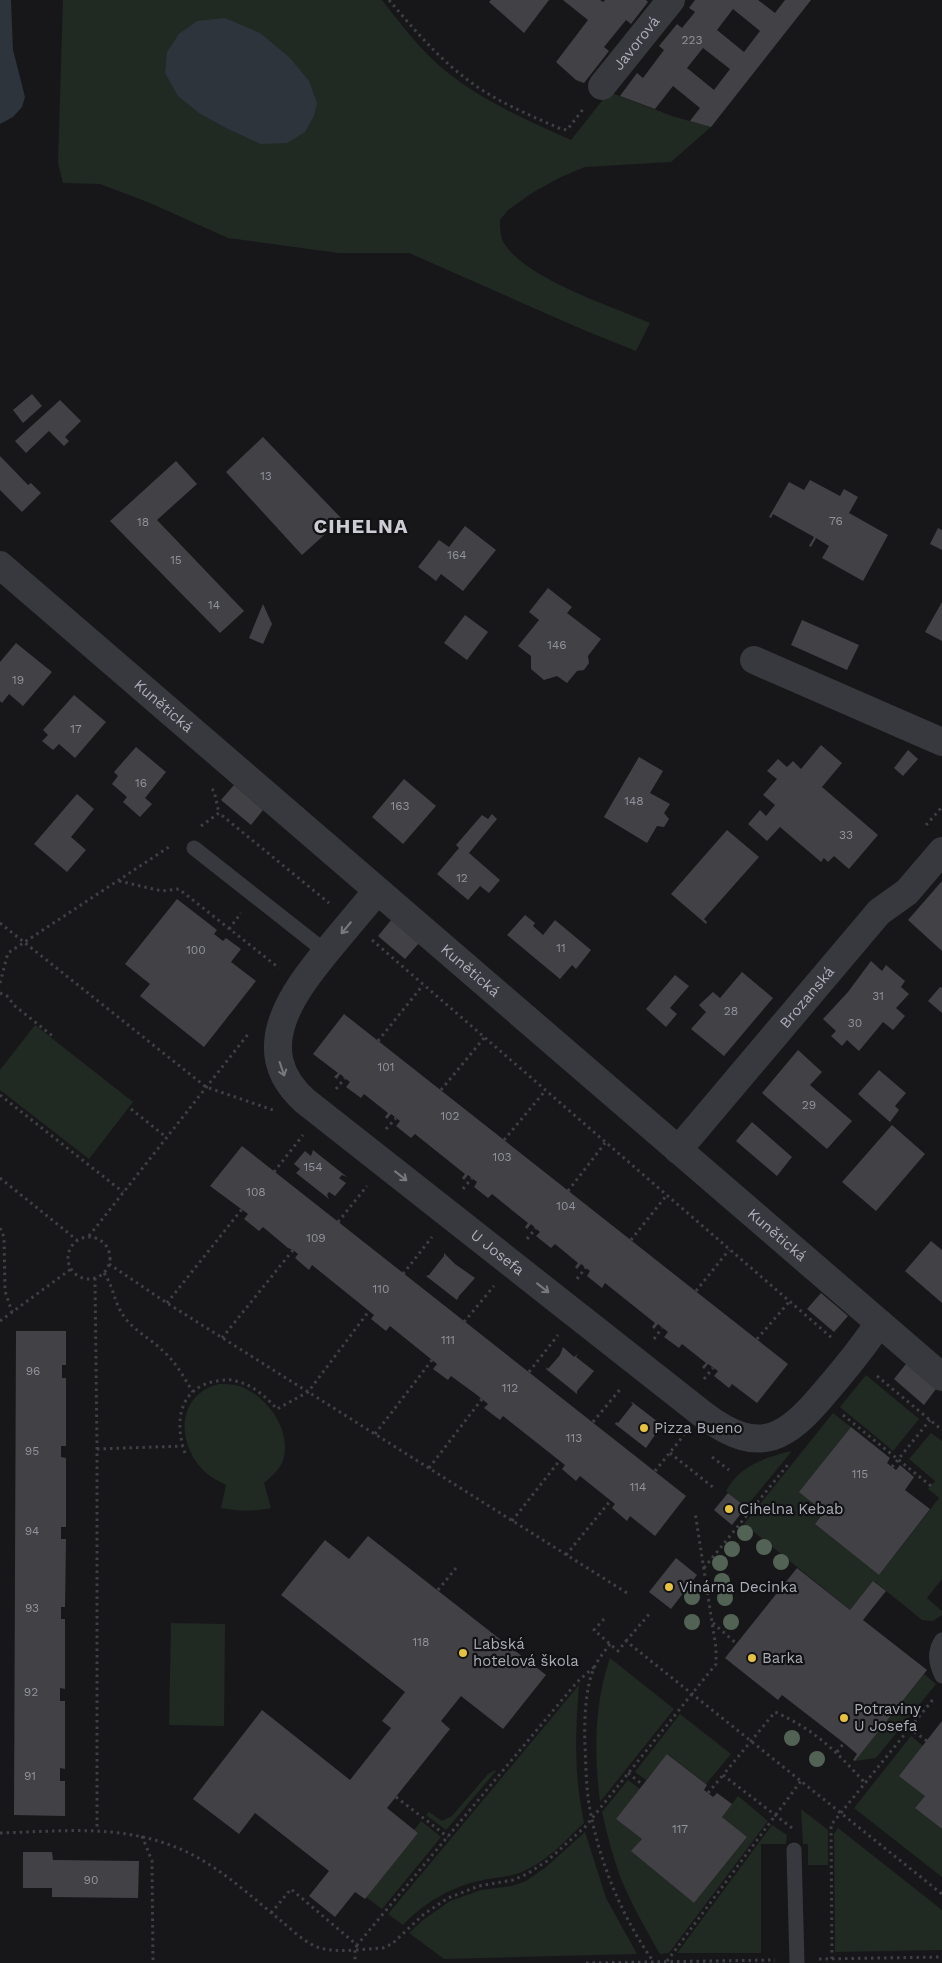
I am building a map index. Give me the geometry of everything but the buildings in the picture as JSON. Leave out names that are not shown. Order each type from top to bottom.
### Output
[{"type":"street","name":"Javorová","points":[[602,86],[671,0]]},
{"type":"street","name":"Kunětická","points":[[0,565],[942,1377]]},
{"type":"street","points":[[754,660],[942,742]]},
{"type":"street","name":"Brozanská","points":[[678,1150],[878,912],[907,892],[942,851]]},
{"type":"street","name":"U Josefa","points":[[377,891],[326,952],[291,999],[283,1016],[279,1032],[279,1062],[283,1073],[305,1101],[705,1416],[732,1433],[744,1437],[765,1438],[780,1434],[794,1426],[806,1416],[855,1357],[879,1323]]},
{"type":"lane","points":[[194,848],[326,952]]},
{"type":"lane","points":[[942,1640],[938,1645],[937,1655],[942,1676]]},
{"type":"lane","points":[[794,1850],[797,1961]]},
{"type":"path","points":[[388,0],[422,39],[462,76],[502,102],[560,129],[567,130],[602,86]]},
{"type":"path","points":[[0,983],[8,953],[26,943],[219,813],[342,914],[350,923],[789,1302],[942,1430]]},
{"type":"path","points":[[191,832],[194,848]]},
{"type":"path","points":[[118,881],[162,891],[179,889],[283,971]]},
{"type":"path","points":[[0,923],[206,1087],[273,1110]]},
{"type":"path","points":[[378,1041],[423,985]]},
{"type":"path","points":[[0,993],[7,996],[16,1006],[55,1038]]},
{"type":"path","points":[[89,1236],[101,1240],[109,1251],[109,1264],[104,1273],[95,1278],[84,1278],[74,1273],[68,1256],[69,1250],[77,1240],[89,1236],[253,1027]]},
{"type":"path","points":[[441,1090],[484,1038]]},
{"type":"path","points":[[504,1140],[546,1091]]},
{"type":"path","points":[[0,1095],[123,1192]]},
{"type":"path","points":[[131,1109],[166,1137]]},
{"type":"path","points":[[274,1172],[303,1134]]},
{"type":"path","points":[[568,1191],[605,1143]]},
{"type":"path","points":[[0,1178],[77,1240]]},
{"type":"path","points":[[338,1222],[368,1185]]},
{"type":"path","points":[[631,1240],[666,1196]]},
{"type":"path","points":[[167,1304],[242,1210]]},
{"type":"path","points":[[0,1228],[4,1237],[5,1291],[12,1312]]},
{"type":"path","points":[[403,1274],[432,1236]]},
{"type":"path","points":[[222,1338],[293,1250]]},
{"type":"path","points":[[696,1291],[729,1250]]},
{"type":"path","points":[[109,1264],[167,1304],[626,1593]]},
{"type":"path","points":[[0,1321],[71,1269]]},
{"type":"path","points":[[104,1273],[112,1284],[118,1309],[126,1320],[164,1352],[179,1370],[193,1392]]},
{"type":"path","points":[[95,1278],[98,1449],[97,1830]]},
{"type":"path","points":[[464,1322],[495,1286]]},
{"type":"path","points":[[757,1339],[789,1302]]},
{"type":"path","points":[[185,1453],[179,1426],[180,1416],[183,1405],[193,1392],[204,1384],[236,1381],[255,1389],[277,1409],[308,1392],[370,1311]]},
{"type":"path","points":[[529,1372],[558,1335]]},
{"type":"path","points":[[375,1434],[432,1360]]},
{"type":"path","points":[[593,1422],[623,1386]]},
{"type":"path","points":[[429,1468],[482,1399]]},
{"type":"path","points":[[840,1413],[931,1486]]},
{"type":"path","points":[[892,1467],[930,1420]]},
{"type":"path","points":[[655,1471],[684,1435]]},
{"type":"path","points":[[98,1449],[183,1446]]},
{"type":"path","points":[[670,1452],[714,1488]]},
{"type":"path","points":[[704,1569],[792,1459]]},
{"type":"path","points":[[512,1521],[560,1460]]},
{"type":"path","points":[[566,1555],[611,1500]]},
{"type":"path","points":[[0,1833],[97,1830],[142,1836],[190,1854],[224,1874],[271,1913],[316,1946],[339,1951],[383,1948],[392,1944],[424,1914],[448,1898],[479,1886],[513,1880],[526,1874],[554,1855],[592,1818],[716,1664],[716,1648],[695,1512]]},
{"type":"path","points":[[438,1590],[456,1568]]},
{"type":"path","points":[[604,1619],[594,1630],[618,1651],[651,1612]]},
{"type":"path","points":[[712,1623],[736,1644]]},
{"type":"path","points":[[626,1641],[942,1894]]},
{"type":"path","points":[[355,1963],[355,1950],[357,1946],[576,1682],[594,1667],[610,1644]]},
{"type":"path","points":[[594,1667],[589,1685],[585,1734],[587,1785],[592,1818],[610,1880],[626,1914],[653,1962]]},
{"type":"path","points":[[832,1959],[832,1825],[937,1695]]},
{"type":"path","points":[[708,1793],[775,1712],[799,1723],[837,1752],[865,1783]]},
{"type":"path","points":[[910,1728],[926,1742]]},
{"type":"path","points":[[837,1752],[844,1743]]},
{"type":"path","points":[[628,1773],[643,1785]]},
{"type":"path","points":[[723,1775],[795,1830],[794,1850]]},
{"type":"path","points":[[666,1962],[801,1781]]},
{"type":"path","points":[[396,1796],[448,1837]]},
{"type":"path","points":[[142,1836],[152,1861],[152,1963]]},
{"type":"path","points":[[271,1913],[291,1889],[357,1946]]},
{"type":"path","points":[[586,1963],[797,1961],[942,1957]]},
{"type":"shaded area","points":[[0,0],[11,0],[13,50],[25,97],[22,107],[13,117],[0,124]]},
{"type":"shaded area","points":[[63,0],[382,0],[405,29],[444,70],[496,104],[571,140],[609,92],[672,116],[711,127],[671,162],[585,167],[561,177],[532,193],[508,210],[500,220],[504,243],[517,258],[533,270],[572,291],[650,323],[636,351],[409,253],[338,253],[228,238],[150,203],[100,184],[63,183],[58,163]]},
{"type":"shaded area","points":[[225,18],[260,33],[289,57],[309,81],[317,103],[314,116],[305,132],[287,143],[261,144],[199,113],[178,96],[165,73],[167,52],[179,34],[197,21]]},
{"type":"shaded area","points":[[35,1025],[133,1102],[89,1159],[0,1090],[0,1070]]},
{"type":"shaded area","points":[[866,1375],[919,1419],[893,1451],[840,1407]]},
{"type":"shaded area","points":[[219,1384],[237,1385],[252,1392],[270,1408],[282,1429],[285,1440],[285,1452],[282,1463],[264,1483],[271,1508],[246,1511],[221,1508],[226,1485],[206,1473],[196,1462],[189,1449],[185,1436],[185,1422],[188,1410],[194,1399],[205,1390]]},
{"type":"shaded area","points":[[833,1413],[851,1427],[800,1492],[824,1512],[815,1524],[879,1575],[939,1498],[928,1489],[935,1481],[909,1459],[931,1433],[942,1441],[942,1579],[927,1598],[942,1611],[942,1615],[933,1621],[922,1620],[874,1581],[850,1610],[744,1524]]},
{"type":"shaded area","points":[[792,1451],[746,1507],[726,1491],[746,1468],[763,1459]]},
{"type":"shaded area","points":[[171,1623],[225,1624],[224,1726],[169,1725]]},
{"type":"shaded area","points":[[610,1658],[674,1709],[600,1802],[596,1747],[598,1711]]},
{"type":"shaded area","points":[[924,1674],[936,1684],[876,1758],[855,1761]]},
{"type":"shaded area","points":[[579,1685],[576,1754],[578,1787],[584,1823],[548,1856],[524,1871],[458,1887],[428,1903],[403,1925],[388,1914]]},
{"type":"shaded area","points":[[680,1714],[731,1754],[706,1784],[668,1754],[646,1780],[635,1772]]},
{"type":"shaded area","points":[[911,1736],[923,1746],[925,1796],[915,1808],[942,1829],[942,1877],[854,1808]]},
{"type":"shaded area","points":[[495,1770],[446,1830],[426,1815],[429,1812],[442,1821],[452,1816],[488,1774]]},
{"type":"shaded area","points":[[628,1780],[640,1789],[616,1819],[642,1839],[632,1851],[694,1903],[747,1837],[722,1817],[738,1796],[768,1821],[669,1953],[660,1954],[644,1927],[621,1879],[604,1821],[602,1812]]},
{"type":"shaded area","points":[[801,1809],[828,1830],[828,1865],[808,1865],[808,1844],[803,1844]]},
{"type":"shaded area","points":[[421,1821],[441,1837],[382,1909],[366,1897],[418,1833],[414,1830]]},
{"type":"shaded area","points":[[772,1825],[787,1835],[786,1844],[761,1844],[761,1953],[677,1953]]},
{"type":"shaded area","points":[[838,1828],[942,1910],[942,1950],[835,1952],[834,1834]]},
{"type":"shaded area","points":[[585,1832],[606,1898],[637,1954],[444,1959],[409,1933],[423,1920],[450,1901],[481,1890],[512,1886],[526,1881],[546,1867]]},
{"type":"place","name":"Pizza Bueno","points":[[644,1428]]},
{"type":"place","name":"Cihelna Kebab","points":[[729,1509]]},
{"type":"place","name":"Vinárna Decinka","points":[[669,1587]]},
{"type":"place","name":"Labská hotelová škola","points":[[463,1653]]},
{"type":"place","name":"Barka","points":[[752,1658]]},
{"type":"place","name":"Potraviny U Josefa","points":[[844,1718]]},
{"type":"district","name":"CIHELNA","points":[[361,526]]}]
